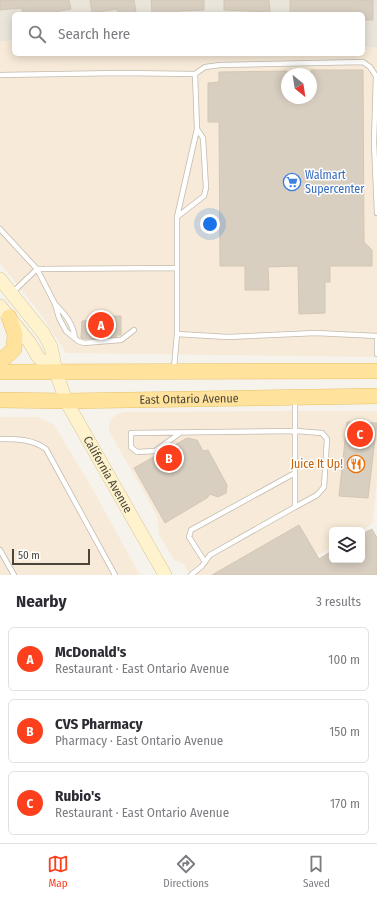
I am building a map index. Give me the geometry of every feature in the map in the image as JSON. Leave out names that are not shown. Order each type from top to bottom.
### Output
[{"type":"main road","name":"California Avenue","points":[[0,279],[44,334],[51,347],[56,372],[66,401],[165,575]]},
{"type":"main road","points":[[0,306],[30,343],[38,357],[56,372]]},
{"type":"main road","points":[[0,362],[14,349],[15,334],[10,317]]},
{"type":"main road","points":[[0,372],[377,371]]},
{"type":"main road","name":"East Ontario Avenue","points":[[0,400],[66,401],[377,396]]},
{"type":"lane","points":[[0,76],[121,73],[195,74],[205,67],[220,65],[363,62],[370,66],[376,76],[374,142],[377,213]]},
{"type":"lane","points":[[174,372],[176,334],[177,217],[197,129],[195,74]]},
{"type":"lane","points":[[177,217],[204,196],[206,188],[203,138],[197,129]]},
{"type":"lane","points":[[0,229],[37,269],[55,304],[59,318],[66,331],[74,338],[84,343],[111,342],[121,340],[134,330]]},
{"type":"lane","points":[[11,293],[37,269],[177,268]]},
{"type":"lane","points":[[55,304],[66,315],[73,328],[74,338]]},
{"type":"lane","points":[[176,334],[228,337],[316,333],[377,336]]},
{"type":"lane","points":[[377,340],[377,354]]},
{"type":"lane","points":[[295,397],[295,506]]},
{"type":"lane","points":[[180,433],[155,451],[137,452],[133,449],[131,433],[296,431],[322,433],[327,439],[324,487],[317,495],[295,506],[210,556],[191,575]]},
{"type":"lane","points":[[0,439],[20,439],[38,443],[46,449],[115,575]]},
{"type":"lane","points":[[205,562],[189,537],[191,530],[295,473]]},
{"type":"lane","points":[[0,550],[14,575]]},
{"type":"shaded area","points":[[0,0],[377,0],[377,48],[365,47],[365,12],[12,12],[12,40],[0,42]]},
{"type":"shaded area","points":[[12,40],[12,56],[365,56],[365,47],[377,48],[377,357],[66,353],[42,316],[0,263],[0,42]]},
{"type":"shaded area","points":[[377,411],[377,480],[372,524],[365,528],[329,527],[329,549],[283,575],[190,575],[183,563],[174,560],[159,535],[158,520],[155,512],[109,431],[109,424],[112,418],[125,412]]},
{"type":"shaded area","points":[[0,417],[38,417],[54,425],[92,488],[140,575],[0,575]]},
{"type":"building","points":[[0,0],[69,0],[71,9],[55,12],[23,12],[22,8],[0,10]]},
{"type":"building","points":[[90,0],[134,0],[136,12],[118,12],[117,9],[92,12]]},
{"type":"building","points":[[151,0],[204,0],[204,10],[152,12]]},
{"type":"building","points":[[224,0],[269,0],[270,12],[224,10]]},
{"type":"building","points":[[290,0],[373,0],[373,20],[365,20],[365,12],[290,12]]},
{"type":"building","name":"Walmart Supercenter","points":[[317,70],[363,70],[364,242],[372,250],[372,266],[330,266],[330,282],[325,282],[325,313],[299,314],[298,266],[268,267],[269,290],[245,290],[245,266],[220,266],[219,122],[208,122],[208,83],[219,82],[219,72],[281,71],[281,104],[317,104]]},
{"type":"building","points":[[102,316],[121,316],[121,335],[117,335],[117,337],[81,338],[82,321],[102,320]]},
{"type":"building","points":[[347,422],[377,423],[368,498],[339,496]]},
{"type":"building","points":[[187,438],[197,440],[203,451],[208,450],[227,485],[226,493],[218,497],[210,494],[207,498],[165,523],[134,468]]},
{"type":"building","points":[[299,525],[319,559],[329,553],[329,563],[365,563],[365,532],[372,529],[377,538],[377,575],[212,575]]},
{"type":"place","name":"Walmart Supercenter","points":[[292,182]]},
{"type":"place","name":"McDonald's","points":[[101,325]]},
{"type":"place","name":"Rubio's","points":[[360,434]]},
{"type":"place","name":"CVS Pharmacy","points":[[169,458]]},
{"type":"place","name":"Juice It Up!","points":[[356,464]]}]
